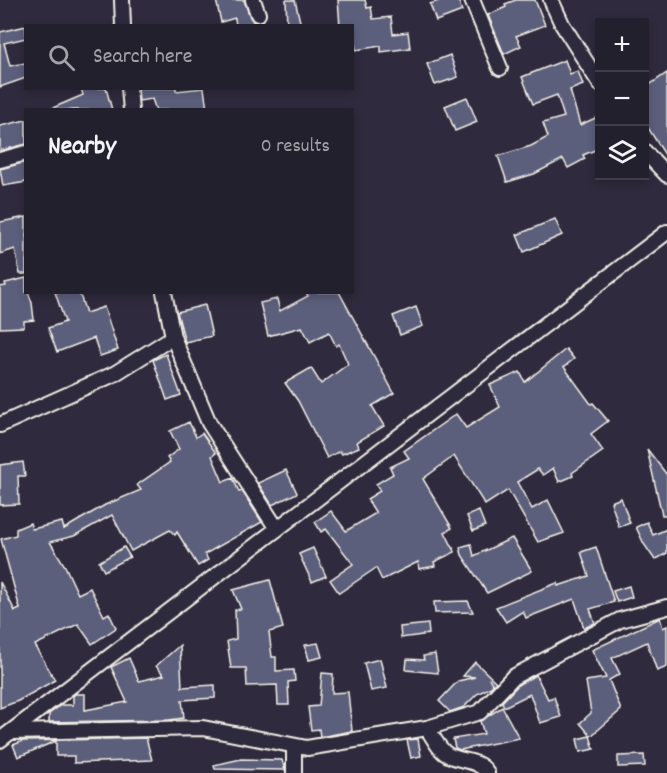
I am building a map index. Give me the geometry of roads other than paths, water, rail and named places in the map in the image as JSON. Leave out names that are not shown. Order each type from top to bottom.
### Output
[{"type":"street","points":[[122,0],[123,24]]},
{"type":"street","points":[[253,0],[258,14]]},
{"type":"street","points":[[472,0],[500,68]]},
{"type":"street","points":[[551,0],[562,24],[595,76]]},
{"type":"street","points":[[129,90],[131,108]]},
{"type":"street","points":[[0,160],[24,154]]},
{"type":"street","points":[[649,155],[667,175]]},
{"type":"street","points":[[0,740],[667,232]]},
{"type":"street","points":[[164,294],[173,337],[209,423],[277,529]]},
{"type":"street","points":[[0,425],[114,374],[173,337]]},
{"type":"street","points":[[12,732],[203,728],[294,747],[318,747],[427,728],[480,712],[513,678],[620,620],[667,607]]},
{"type":"street","points":[[427,728],[443,751],[450,756],[482,765],[487,773]]},
{"type":"street","points":[[294,747],[294,773]]}]
